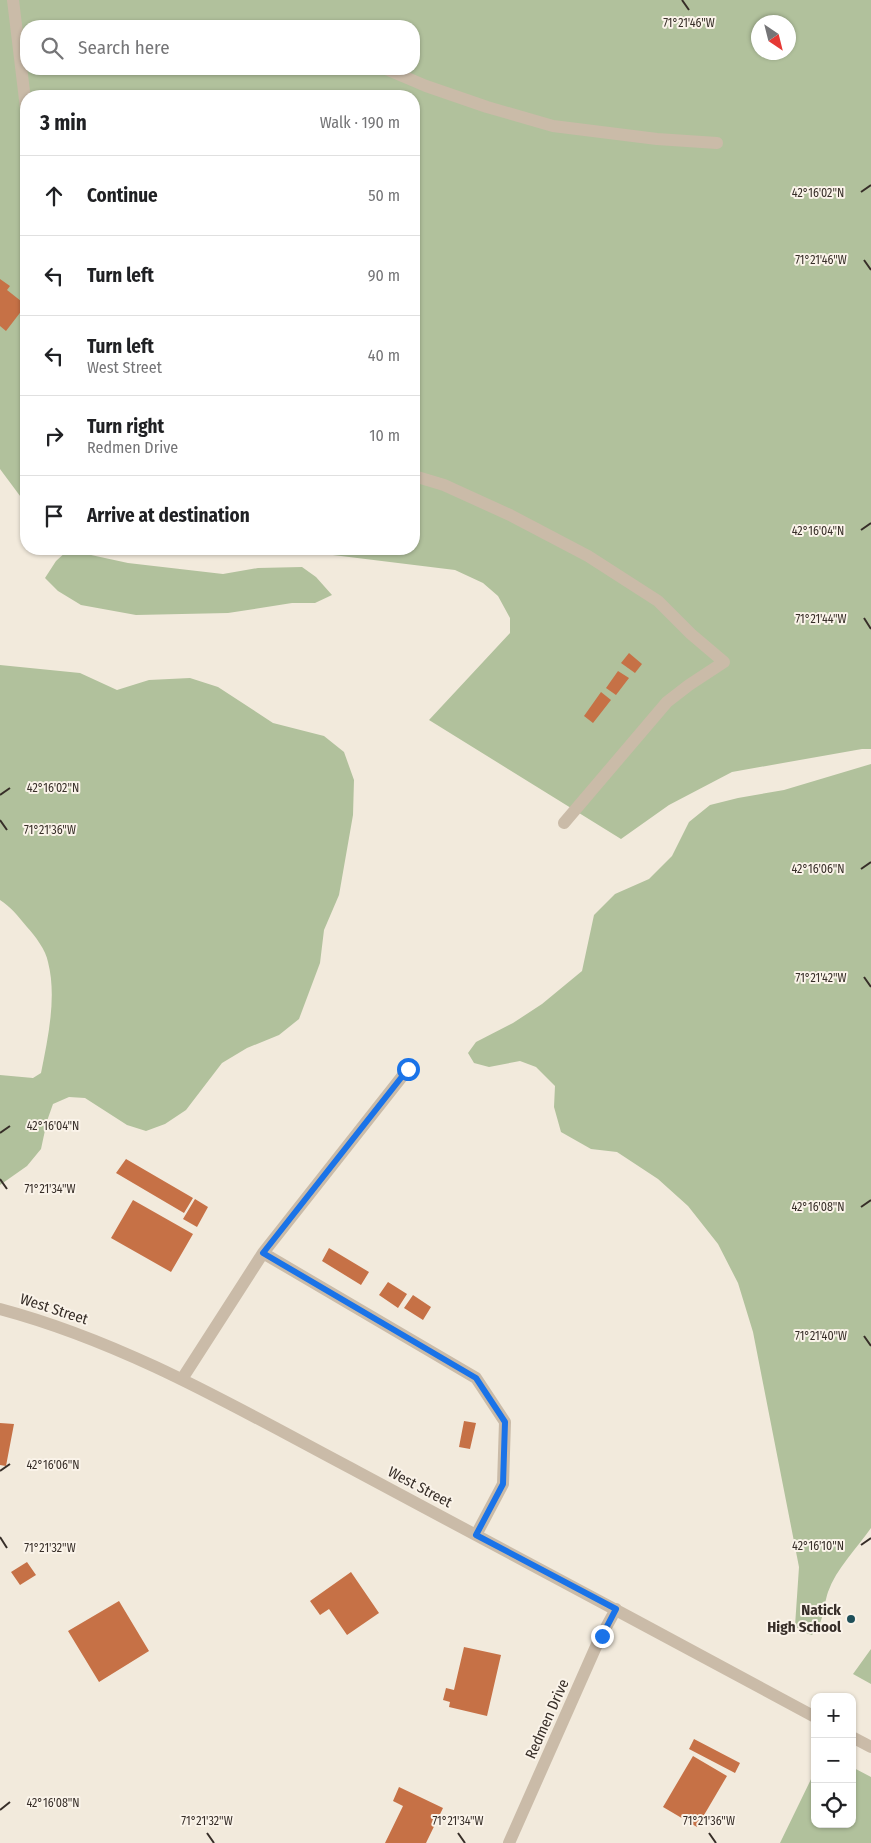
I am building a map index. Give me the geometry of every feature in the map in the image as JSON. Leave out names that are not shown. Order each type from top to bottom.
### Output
[{"type":"street","points":[[13,0],[20,58]]},
{"type":"street","points":[[22,75],[24,90]]},
{"type":"street","points":[[400,75],[469,101],[553,126],[657,139],[717,144]]},
{"type":"street","points":[[420,478],[444,485],[510,514],[588,556],[658,601],[691,634],[724,662],[667,702],[564,823]]},
{"type":"street","points":[[182,1379],[263,1253],[408,1069]]},
{"type":"street","points":[[263,1253],[476,1378],[505,1422],[503,1484],[476,1535]]},
{"type":"street","name":"West Street","points":[[0,1309],[75,1332],[182,1379],[616,1609],[811,1715]]},
{"type":"street","name":"Redmen Drive","points":[[509,1843],[598,1642],[616,1609]]},
{"type":"street","points":[[856,1740],[871,1747]]},
{"type":"green space","points":[[0,0],[871,0],[871,749],[732,772],[669,805],[621,839],[429,720],[510,633],[510,618],[498,596],[483,583],[455,570],[333,555],[420,555],[420,90],[20,90],[20,496],[0,469]]},
{"type":"green space","points":[[63,555],[91,555],[128,563],[223,574],[258,568],[302,567],[316,577],[332,595],[315,603],[292,603],[228,613],[136,615],[81,605],[58,591],[45,578],[56,561]]},
{"type":"green space","points":[[0,665],[80,673],[117,690],[149,680],[190,678],[218,687],[273,723],[324,736],[344,752],[354,780],[353,815],[339,895],[324,930],[320,963],[299,1019],[279,1035],[247,1048],[222,1063],[186,1110],[165,1124],[146,1131],[127,1125],[85,1098],[69,1097],[53,1104],[41,1149],[27,1166],[0,1185],[0,1075],[33,1078],[41,1073],[52,1003],[52,989],[51,975],[43,948],[17,915],[0,900]]},
{"type":"green space","points":[[871,764],[871,1528],[836,1575],[828,1592],[819,1626],[812,1635],[803,1632],[795,1626],[799,1567],[753,1332],[738,1283],[718,1244],[688,1206],[658,1179],[617,1152],[591,1149],[561,1132],[554,1107],[555,1086],[536,1067],[520,1061],[489,1067],[474,1063],[468,1053],[476,1042],[513,1023],[542,1004],[582,971],[594,915],[615,894],[649,879],[672,856],[689,822],[710,805],[784,790]]},
{"type":"green space","points":[[871,1649],[871,1684],[853,1674]]},
{"type":"green space","points":[[856,1769],[871,1777],[871,1843],[780,1843],[811,1779],[811,1828],[856,1828]]},
{"type":"building","points":[[0,279],[10,286],[7,290],[20,300],[20,313],[6,331],[0,326]]},
{"type":"building","points":[[629,653],[642,664],[635,673],[621,663]]},
{"type":"building","points":[[618,671],[629,678],[616,695],[606,688]]},
{"type":"building","points":[[601,692],[611,700],[593,723],[584,716]]},
{"type":"building","points":[[126,1159],[193,1198],[184,1213],[116,1173]]},
{"type":"building","points":[[195,1199],[208,1207],[197,1227],[183,1219]]},
{"type":"building","points":[[133,1200],[193,1234],[171,1272],[111,1238]]},
{"type":"building","points":[[329,1248],[369,1272],[361,1285],[322,1261]]},
{"type":"building","points":[[388,1282],[407,1294],[398,1308],[379,1295]]},
{"type":"building","points":[[413,1295],[431,1307],[423,1320],[404,1308]]},
{"type":"building","points":[[464,1421],[476,1423],[470,1449],[459,1447]]},
{"type":"building","points":[[0,1423],[14,1424],[6,1466],[0,1465]]},
{"type":"building","points":[[27,1562],[36,1575],[20,1585],[11,1572]]},
{"type":"building","points":[[351,1572],[379,1613],[347,1635],[329,1609],[320,1615],[310,1601]]},
{"type":"building","points":[[119,1601],[149,1651],[99,1682],[68,1631]]},
{"type":"building","points":[[464,1647],[501,1655],[487,1716],[449,1707],[450,1702],[443,1700],[446,1688],[454,1690]]},
{"type":"building","points":[[694,1739],[740,1763],[735,1773],[689,1749]]},
{"type":"building","points":[[693,1756],[727,1776],[697,1827],[663,1807]]},
{"type":"building","points":[[399,1787],[443,1808],[426,1843],[385,1843],[403,1806],[393,1801]]},
{"type":"place","name":"Natick High School","points":[[851,1619]]},
{"type":"route","points":[[408,1069],[263,1253],[476,1378],[505,1422],[503,1484],[476,1535],[616,1609],[602,1636]]}]
